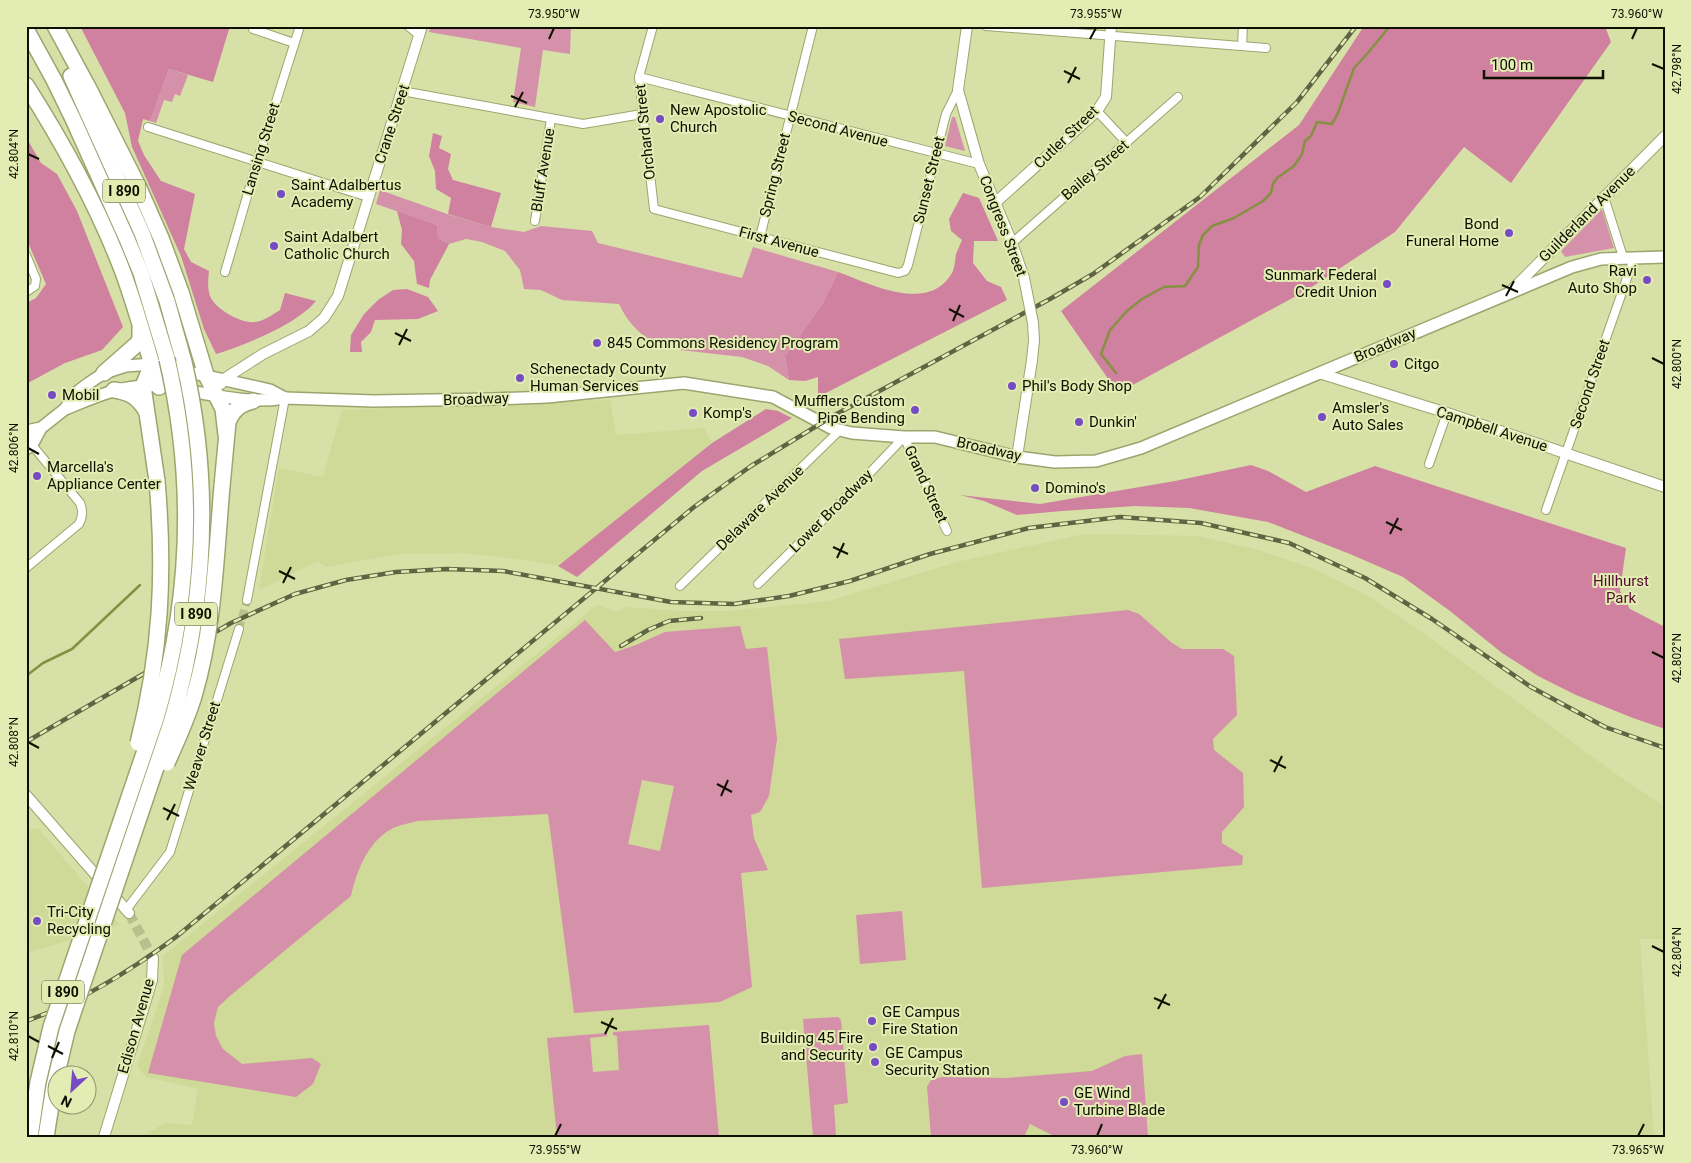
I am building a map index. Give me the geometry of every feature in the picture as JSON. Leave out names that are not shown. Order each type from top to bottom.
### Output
[{"type":"highway","name":"I 890","points":[[46,1137],[54,1086],[67,1031],[177,702],[188,659],[202,551],[202,490],[196,426],[184,362],[164,292],[142,233],[48,26]]},
{"type":"highway","points":[[55,26],[138,186],[161,238],[181,292],[206,376],[223,409],[226,435]]},
{"type":"highway","name":"I 890","points":[[26,29],[54,80],[109,198],[134,256],[152,306],[167,358],[177,406],[185,470],[186,526],[183,582],[175,639],[162,698],[52,1027],[38,1082],[30,1137]]},
{"type":"highway","points":[[26,38],[54,80]]},
{"type":"highway","points":[[26,85],[60,140],[115,252],[159,387]]},
{"type":"highway","points":[[104,372],[137,344],[140,333],[136,312]]},
{"type":"highway","points":[[111,851],[146,709],[156,651],[162,579],[158,480],[143,386],[152,364]]},
{"type":"highway","points":[[114,390],[138,398],[147,413]]},
{"type":"highway","points":[[126,856],[183,727],[197,684],[209,622],[228,422],[234,410],[253,401]]},
{"type":"main road","name":"Broadway","points":[[64,409],[114,390],[143,386],[253,401],[285,398],[492,400],[547,397],[684,383],[773,397],[839,431],[904,437],[935,437],[1017,457],[1055,462],[1096,461],[1141,448],[1510,292],[1586,262],[1629,257],[1665,257]]},
{"type":"main road","name":"Broadway","points":[[28,443],[31,430],[41,428],[64,409],[77,392],[104,372],[126,366],[152,364],[270,390],[285,398]]},
{"type":"street","name":"Lansing Street","points":[[225,272],[300,26]]},
{"type":"street","points":[[408,26],[421,31]]},
{"type":"street","name":"Orchard Street","points":[[653,26],[639,77],[654,210]]},
{"type":"street","name":"Spring Street","points":[[760,237],[813,26]]},
{"type":"street","name":"Congress Street","points":[[967,26],[958,90],[979,164],[1012,243],[1024,278],[1034,340],[1017,457]]},
{"type":"street","points":[[986,26],[1111,31],[1266,48]]},
{"type":"street","points":[[1242,46],[1244,26]]},
{"type":"street","points":[[254,29],[294,43]]},
{"type":"street","name":"Crane Street","points":[[215,395],[224,379],[263,354],[308,331],[324,318],[338,296],[421,31]]},
{"type":"street","name":"Cutler Street","points":[[995,203],[1097,111],[1106,97],[1111,31]]},
{"type":"street","name":"Second Avenue","points":[[639,77],[979,164]]},
{"type":"street","name":"Sunset Street","points":[[905,271],[946,114],[958,90]]},
{"type":"street","points":[[402,91],[583,124],[642,114]]},
{"type":"street","name":"Bailey Street","points":[[1012,243],[1178,96]]},
{"type":"street","points":[[1097,111],[1127,143]]},
{"type":"street","name":"Bluff Avenue","points":[[535,221],[551,119]]},
{"type":"street","points":[[148,128],[368,197]]},
{"type":"street","name":"Guilderland Avenue","points":[[1510,292],[1665,136]]},
{"type":"street","points":[[1604,197],[1629,257]]},
{"type":"street","name":"First Avenue","points":[[654,210],[898,273],[905,271]]},
{"type":"street","points":[[26,255],[36,278],[35,286],[26,292]]},
{"type":"street","name":"Second Street","points":[[1546,510],[1629,257]]},
{"type":"street","name":"Campbell Avenue","points":[[1319,373],[1447,413],[1665,487]]},
{"type":"street","points":[[247,600],[285,398]]},
{"type":"street","points":[[1429,464],[1447,413]]},
{"type":"street","name":"Delaware Avenue","points":[[680,586],[839,431]]},
{"type":"street","name":"Grand Street","points":[[904,437],[947,531]]},
{"type":"street","name":"Lower Broadway","points":[[758,584],[904,437]]},
{"type":"street","points":[[26,568],[79,524],[83,517],[80,503],[28,443]]},
{"type":"street","name":"Weaver Street","points":[[128,912],[170,852],[239,629]]},
{"type":"street","points":[[26,795],[128,912]]},
{"type":"street","name":"Edison Avenue","points":[[104,1137],[152,980],[153,958]]},
{"type":"street","name":"Edison Avenue","points":[[98,1137],[116,1094]]},
{"type":"shaded area","points":[[80,26],[230,26],[213,82],[169,69],[150,121],[143,119],[138,141],[144,155],[161,181],[195,194],[184,249],[191,262],[209,271],[209,292],[214,303],[237,318],[250,322],[268,318],[280,310],[285,293],[316,301],[307,310],[269,333],[216,354],[204,329],[181,256],[132,147],[125,113]]},
{"type":"shaded area","points":[[431,26],[571,26],[570,54],[543,50],[535,107],[513,102],[521,48],[429,32]]},
{"type":"shaded area","points":[[1364,26],[1605,26],[1611,42],[1511,183],[1464,147],[1395,232],[1307,290],[1118,393],[1061,311],[1299,125]]},
{"type":"shaded area","points":[[169,69],[188,75],[180,96],[175,94],[172,102],[164,100],[156,123],[150,121]]},
{"type":"shaded area","points":[[952,117],[955,117],[965,151],[945,146]]},
{"type":"shaded area","points":[[433,133],[442,136],[439,148],[451,154],[448,169],[453,180],[501,193],[491,227],[448,214],[451,198],[436,189],[435,171],[429,156]]},
{"type":"shaded area","points":[[26,137],[41,163],[57,174],[77,211],[123,327],[102,350],[65,363],[26,384],[26,303],[36,298],[46,284],[26,238]]},
{"type":"shaded area","points":[[380,190],[450,215],[491,227],[524,232],[541,226],[592,231],[598,243],[742,278],[753,247],[838,272],[821,306],[785,356],[789,380],[768,366],[742,357],[680,350],[676,342],[655,342],[633,326],[619,304],[562,300],[541,290],[524,289],[520,270],[505,251],[482,242],[466,239],[449,244],[438,238],[437,225],[376,204]]},
{"type":"shaded area","points":[[963,193],[979,198],[998,241],[974,241],[973,263],[987,281],[1001,287],[1007,300],[818,397],[818,377],[805,381],[789,380],[785,356],[821,306],[838,272],[882,288],[914,294],[929,292],[942,285],[953,271],[956,254],[962,240],[951,231],[949,219]]},
{"type":"shaded area","points":[[1602,209],[1614,248],[1565,257],[1561,251]]},
{"type":"shaded area","points":[[397,211],[437,225],[438,238],[449,244],[430,280],[429,288],[417,284],[414,261],[401,244],[402,230]]},
{"type":"shaded area","points":[[407,289],[428,297],[438,311],[418,319],[375,320],[371,332],[361,342],[362,352],[350,352],[351,335],[364,314],[378,300],[393,290]]},
{"type":"shaded area","points":[[610,400],[616,435],[704,428],[712,442],[558,566],[465,553],[398,554],[326,567],[318,561],[259,590],[279,468],[323,477],[342,410]]},
{"type":"shaded area","points":[[766,409],[778,411],[792,418],[702,471],[577,577],[558,566],[712,443]]},
{"type":"shaded area","points":[[1251,465],[1268,471],[1306,492],[1375,466],[1626,548],[1620,591],[1630,609],[1665,627],[1665,729],[1576,695],[1538,676],[1502,653],[1450,611],[1403,577],[1268,522],[1189,508],[1135,506],[1017,515],[984,501],[960,495],[1040,504],[1175,481]]},
{"type":"shaded area","points":[[1084,534],[1198,536],[1258,550],[1314,569],[1365,594],[1416,628],[1616,774],[1665,807],[1665,939],[1640,939],[1654,1137],[141,1137],[165,1123],[192,1125],[198,1089],[146,1077],[137,1066],[164,986],[163,956],[597,605],[618,612],[625,607],[680,611],[731,611],[829,601],[957,562]]},
{"type":"shaded area","points":[[1128,610],[1139,614],[1172,643],[1182,649],[1223,649],[1234,656],[1237,715],[1213,739],[1214,750],[1243,773],[1244,807],[1222,832],[1222,843],[1243,856],[1242,865],[982,888],[964,671],[845,679],[839,639]]},
{"type":"shaded area","points":[[585,620],[615,652],[665,632],[740,626],[746,649],[767,647],[777,739],[769,796],[760,812],[751,815],[754,838],[768,870],[741,873],[752,987],[720,1002],[574,1013],[548,814],[417,821],[388,831],[379,838],[366,855],[351,896],[218,1007],[214,1023],[216,1036],[223,1049],[242,1064],[312,1058],[321,1064],[313,1084],[296,1097],[148,1073],[182,955]],"holes":[[[642,780],[674,786],[660,851],[628,844]]]},
{"type":"shaded area","name":"Tri-City Recycling","points":[[38,828],[120,925],[26,953],[26,830]]},
{"type":"shaded area","points":[[902,911],[906,960],[860,964],[856,915]]},
{"type":"shaded area","points":[[838,1017],[841,1020],[848,1103],[834,1105],[836,1137],[813,1137],[803,1019]]},
{"type":"shaded area","points":[[709,1025],[719,1137],[557,1137],[547,1038],[607,1033],[607,1036],[590,1038],[593,1072],[619,1070],[617,1036],[613,1035],[613,1032]]},
{"type":"shaded area","points":[[1142,1054],[1148,1137],[1056,1137],[1030,1124],[1024,1137],[931,1137],[927,1087],[931,1080],[942,1077],[1006,1078],[1092,1071],[1125,1056]]},
{"type":"waterway","points":[[1116,373],[1101,354],[1110,330],[1127,311],[1142,299],[1164,287],[1185,286],[1198,267],[1199,245],[1203,235],[1212,226],[1234,218],[1263,201],[1271,193],[1277,178],[1294,166],[1302,154],[1305,141],[1311,136],[1317,122],[1332,124],[1338,113],[1354,68],[1390,26]]},
{"type":"waterway","points":[[26,676],[43,663],[72,649],[140,585]]},
{"type":"tunnel","points":[[239,629],[247,600]]},
{"type":"tunnel","points":[[129,913],[153,958]]},
{"type":"railway","points":[[26,1021],[66,1005],[104,985],[176,937],[694,507],[751,466],[833,416],[1093,274],[1200,197],[1297,102],[1356,26]]},
{"type":"railway","points":[[26,742],[231,623],[295,594],[346,580],[396,572],[447,569],[503,571],[671,602],[734,604],[789,596],[850,581],[930,554],[1029,528],[1120,517],[1201,523],[1289,543],[1365,578],[1432,619],[1531,687],[1605,727],[1665,748]]},
{"type":"railway","points":[[621,646],[648,630],[669,621],[701,618]]},
{"type":"place","name":"New Apostolic Church","points":[[660,119]]},
{"type":"place","name":"Saint Adalbertus Academy","points":[[281,194]]},
{"type":"place","name":"Bond Funeral Home","points":[[1509,233]]},
{"type":"place","name":"Saint Adalbert Catholic Church","points":[[274,246]]},
{"type":"place","name":"Ravi Auto Shop","points":[[1647,280]]},
{"type":"place","name":"Sunmark Federal Credit Union","points":[[1387,284]]},
{"type":"place","name":"845 Commons Residency Program","points":[[597,343]]},
{"type":"place","name":"Citgo","points":[[1394,364]]},
{"type":"place","name":"Schenectady County Human Services","points":[[520,378]]},
{"type":"place","name":"Phil's Body Shop","points":[[1012,386]]},
{"type":"place","name":"Mobil","points":[[52,395]]},
{"type":"place","name":"Mufflers Custom Pipe Bending","points":[[915,410]]},
{"type":"place","name":"Komp's","points":[[693,413]]},
{"type":"place","name":"Amsler's Auto Sales","points":[[1322,417]]},
{"type":"place","name":"Dunkin'","points":[[1079,422]]},
{"type":"place","name":"Marcella's Appliance Center","points":[[37,476]]},
{"type":"place","name":"Domino's","points":[[1035,488]]},
{"type":"place","name":"Tri-City Recycling","points":[[37,921]]},
{"type":"place","name":"GE Campus Fire Station","points":[[872,1021]]},
{"type":"place","name":"Building 45 Fire and Security","points":[[873,1047]]},
{"type":"place","name":"GE Campus Security Station","points":[[875,1062]]},
{"type":"place","name":"GE Wind Turbine Blade","points":[[1064,1102]]},
{"type":"park label","name":"Hillhurst Park","points":[[1621,590]]}]
